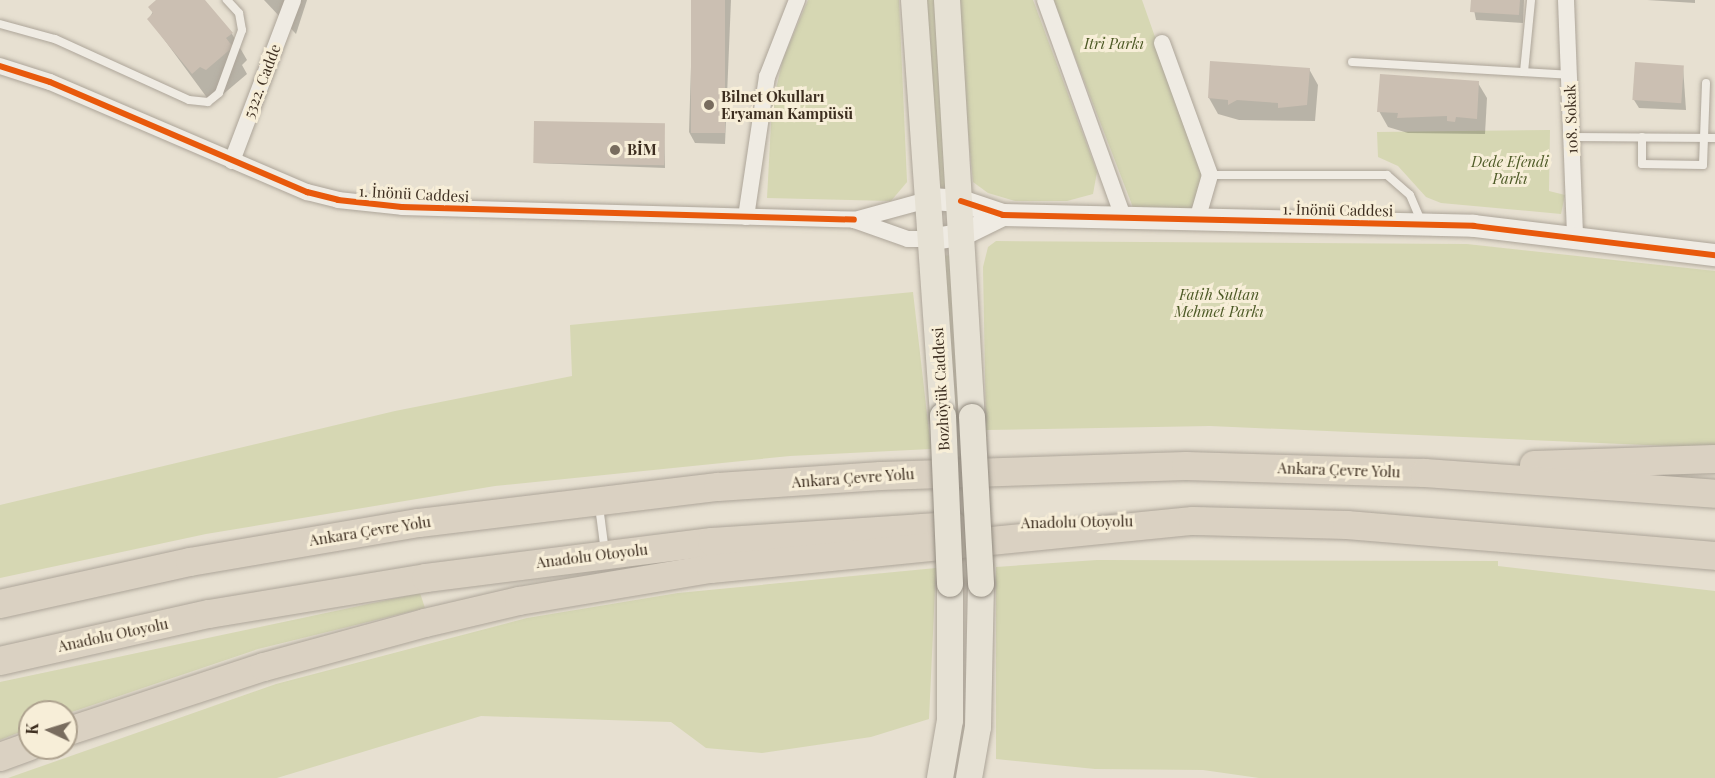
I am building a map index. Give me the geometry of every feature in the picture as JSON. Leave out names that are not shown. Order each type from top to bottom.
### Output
[{"type":"highway","points":[[1425,473],[1640,458],[1715,459]]},
{"type":"highway","name":"Ankara Çevre Yolu","points":[[0,604],[303,542],[598,500],[1033,468],[1425,473],[1715,495]]},
{"type":"highway","points":[[78,728],[264,667],[519,601],[711,569],[1193,521],[1347,525],[1624,546],[1715,556]]},
{"type":"highway","name":"Anadolu Otoyolu","points":[[0,661],[313,596],[605,554],[875,530],[1193,521]]},
{"type":"highway","points":[[1624,546],[1715,573]]},
{"type":"highway","points":[[0,758],[18,751]]},
{"type":"main road","name":"Bozhöyük Caddesi","points":[[914,0],[934,239],[950,585],[950,720],[940,778]]},
{"type":"main road","name":"Bozhöyük Caddesi","points":[[947,0],[964,234],[981,584],[978,727],[969,778]]},
{"type":"street","name":"5322. Cadde","points":[[232,161],[292,0]]},
{"type":"street","points":[[746,217],[767,77],[797,0]]},
{"type":"street","points":[[1045,0],[1124,219]]},
{"type":"street","name":"108. Sokak","points":[[1566,0],[1575,238]]},
{"type":"street","points":[[1162,43],[1210,175],[1197,220]]},
{"type":"street","name":"1. İnönü Caddesi","points":[[0,66],[50,82],[307,192],[374,206],[854,220]]},
{"type":"street","name":"1. İnönü Caddesi","points":[[931,199],[961,201],[1003,215],[1422,224],[1575,238],[1715,255]]},
{"type":"street","points":[[854,220],[931,199]]},
{"type":"street","name":"1. İnönü Caddesi","points":[[934,239],[964,234],[1003,215]]},
{"type":"street","points":[[854,220],[908,239],[934,239]]},
{"type":"lane","points":[[0,24],[55,39],[189,100],[208,102],[219,93],[242,30],[239,14],[227,0]]},
{"type":"lane","points":[[1524,72],[1531,0]]},
{"type":"lane","points":[[1352,62],[1569,75]]},
{"type":"lane","points":[[1642,137],[1642,164],[1703,165],[1706,82]]},
{"type":"lane","points":[[1572,137],[1715,138]]},
{"type":"lane","points":[[1210,175],[1387,175],[1410,195],[1422,224]]},
{"type":"lane","points":[[598,500],[605,554]]},
{"type":"green space","points":[[808,0],[899,0],[907,182],[891,201],[767,198],[772,106],[783,59]]},
{"type":"green space","points":[[926,0],[934,0],[949,190],[934,191]]},
{"type":"green space","points":[[955,0],[1033,0],[1097,172],[1093,194],[1067,201],[1015,201],[988,193],[973,182]]},
{"type":"green space","name":"Itri Parkı","points":[[1053,0],[1142,0],[1206,182],[1190,210],[1134,210]]},
{"type":"green space","name":"Dede Efendi Parkı","points":[[1550,130],[1549,191],[1565,195],[1561,214],[1441,203],[1426,197],[1398,166],[1378,157],[1377,132]]},
{"type":"green space","name":"Fatih Sultan Mehmet Parkı","points":[[996,241],[1467,244],[1715,271],[1715,448],[1210,426],[986,430],[983,267],[988,247]]},
{"type":"green space","points":[[953,255],[961,423],[952,422],[939,256]]},
{"type":"green space","points":[[913,292],[931,449],[790,456],[495,486],[206,534],[0,578],[0,505],[395,411],[572,376],[570,325]]},
{"type":"green space","points":[[1097,560],[1498,561],[1498,566],[1715,591],[1715,778],[1259,778],[1203,770],[1095,769],[996,759],[996,567]]},
{"type":"green space","points":[[936,568],[929,719],[871,737],[762,753],[706,748],[671,722],[481,716],[277,778],[8,778],[59,760],[78,760],[78,753],[276,684],[527,618],[678,593]]},
{"type":"green space","points":[[420,593],[425,608],[258,649],[78,710],[78,700],[18,700],[18,733],[0,740],[0,682]]},
{"type":"building","points":[[156,0],[205,0],[233,33],[226,38],[233,47],[206,70],[200,67],[192,74],[147,19],[153,13],[148,7]]},
{"type":"building","points":[[691,0],[725,0],[725,133],[691,133]]},
{"type":"building","points":[[1471,0],[1520,0],[1519,15],[1470,12]]},
{"type":"building","points":[[1210,61],[1310,68],[1307,105],[1278,108],[1278,103],[1237,100],[1228,105],[1228,100],[1208,98]]},
{"type":"building","points":[[1635,62],[1684,65],[1681,103],[1632,100]]},
{"type":"building","points":[[1380,74],[1479,81],[1477,119],[1456,117],[1455,122],[1447,121],[1447,116],[1397,118],[1398,113],[1377,112]]},
{"type":"building","points":[[534,121],[665,123],[664,165],[533,163]]},
{"type":"cycle path","points":[[0,66],[50,82],[307,192],[338,200],[402,207],[854,220]]},
{"type":"cycle path","points":[[961,201],[1003,215],[1474,226],[1715,255]]},
{"type":"place","name":"Bilnet Okulları Eryaman Kampüsü","points":[[709,105]]},
{"type":"place","name":"BİM","points":[[615,150]]}]
